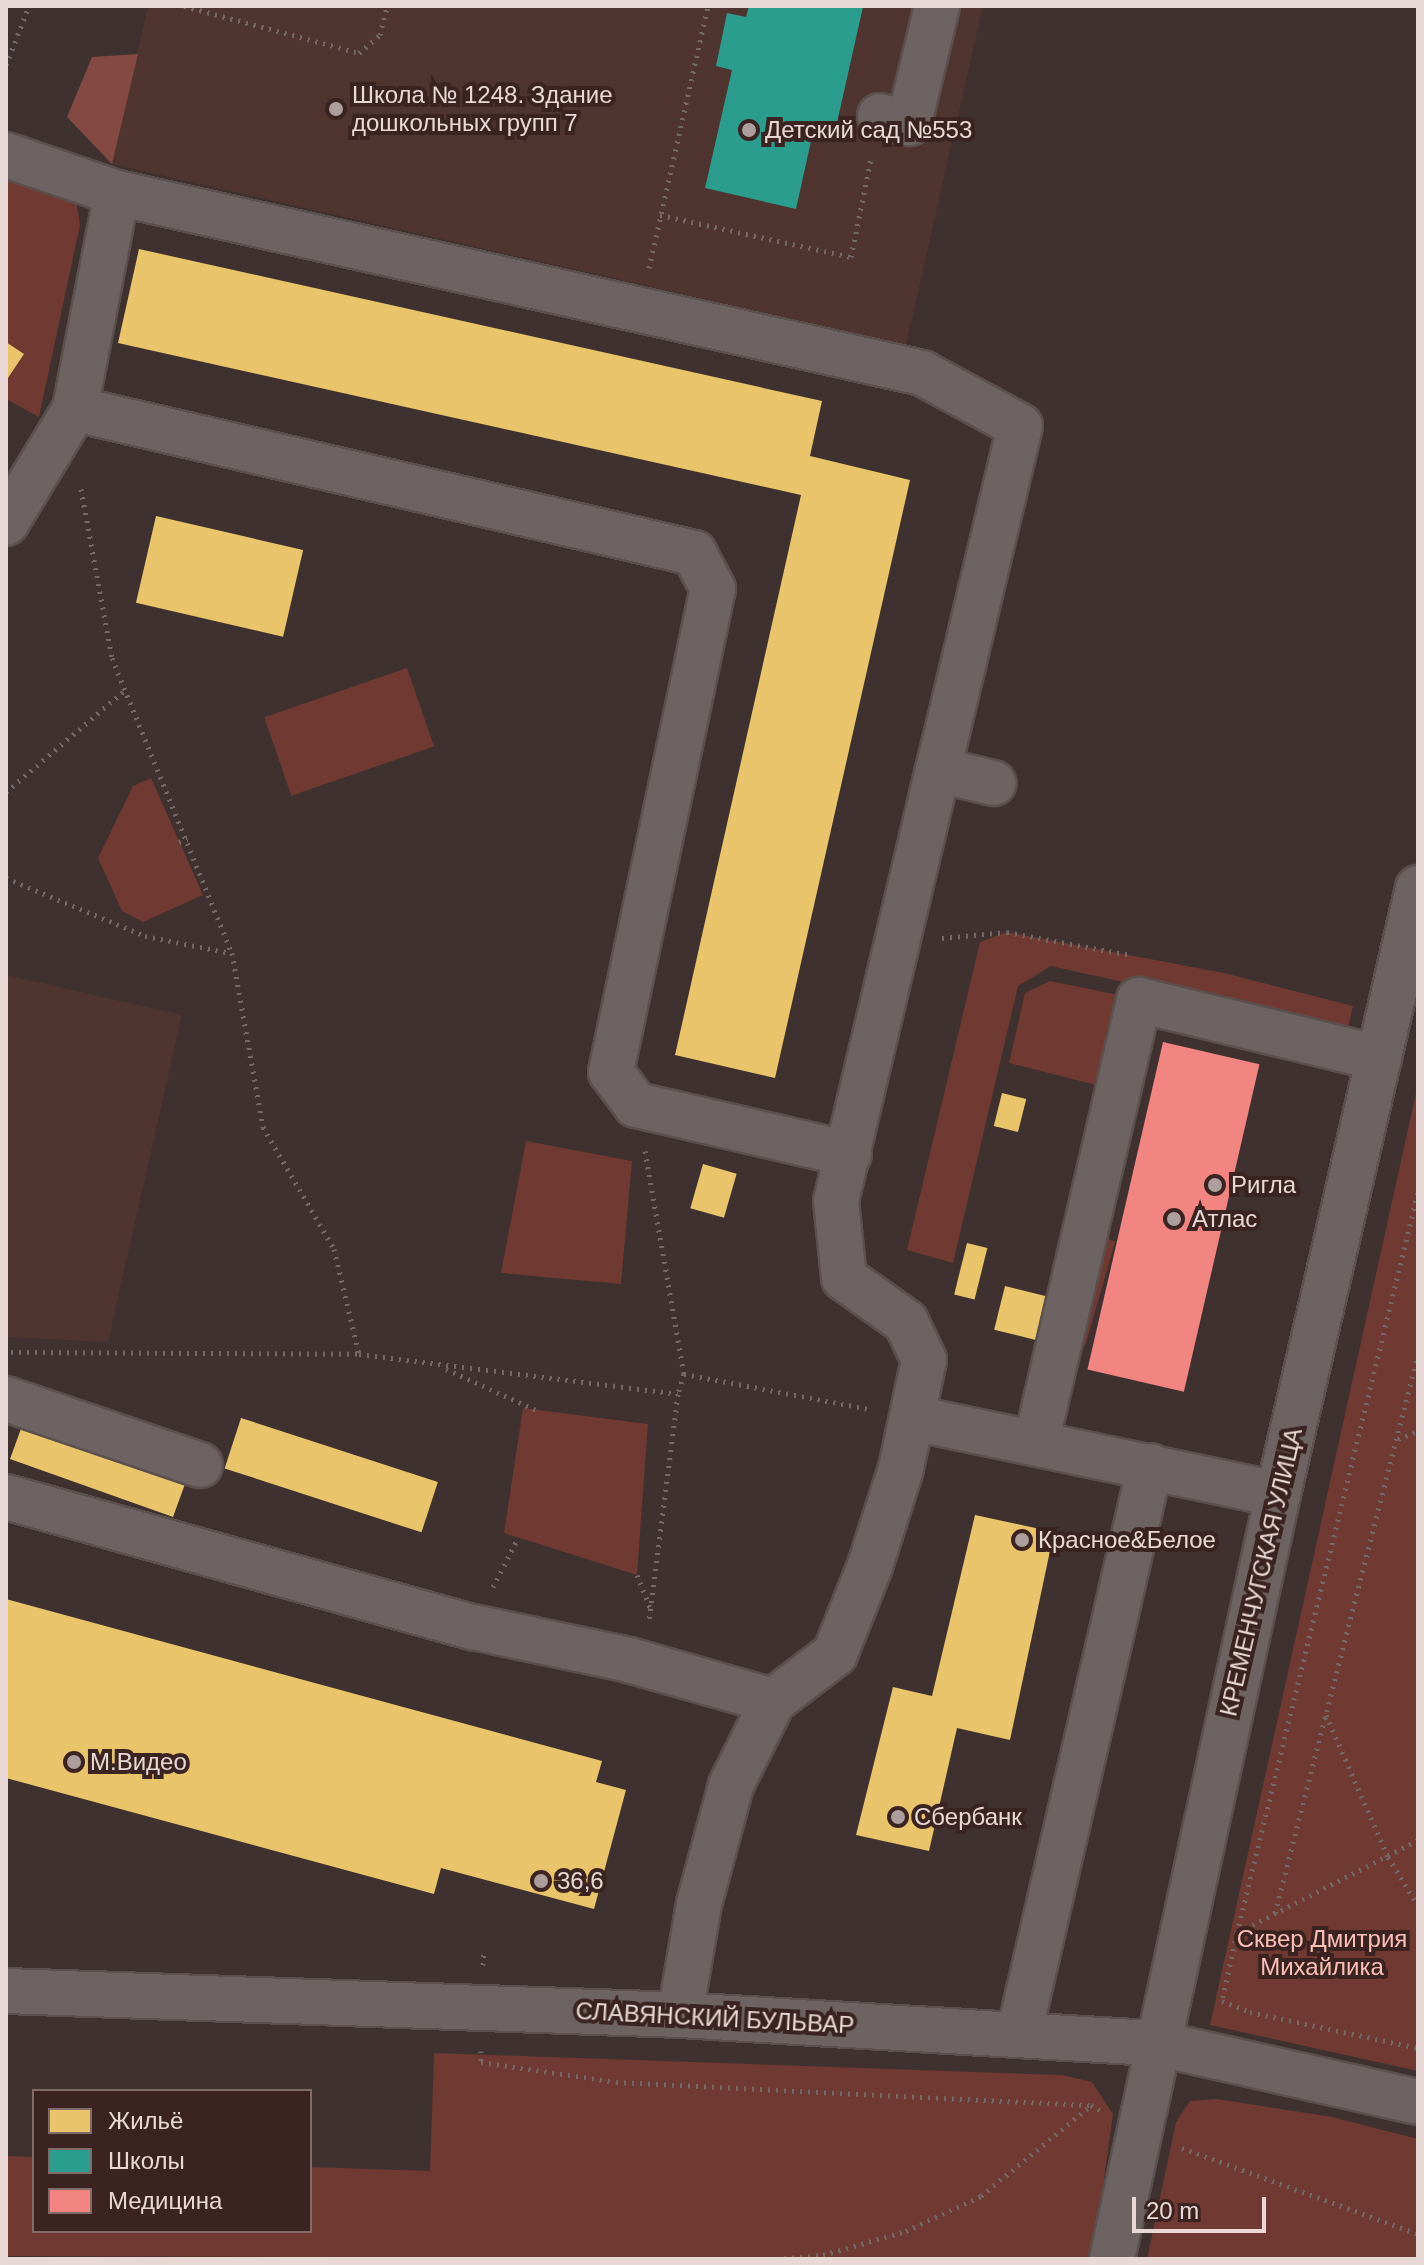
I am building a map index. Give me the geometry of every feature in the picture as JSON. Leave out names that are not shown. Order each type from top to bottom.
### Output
[{"type":"street","points":[[880,116],[909,123],[937,6]]},
{"type":"street","points":[[6,155],[117,193],[922,373],[1020,426],[900,943],[836,1201],[844,1278],[906,1322],[924,1360],[913,1418],[870,1566],[835,1654],[773,1701],[731,1785],[699,1904],[680,2015]]},
{"type":"street","points":[[6,523],[71,416],[117,193]]},
{"type":"street","points":[[71,416],[694,553],[713,589],[611,1072],[636,1105],[849,1154]]},
{"type":"street","points":[[938,770],[993,783]]},
{"type":"street","name":"КРЕМЕНЧУГСКАЯ УЛИЦА","points":[[1112,2259],[1156,2043],[1278,1494],[1418,888]]},
{"type":"street","points":[[1036,1443],[1139,1000],[1379,1058]]},
{"type":"street","points":[[6,1399],[200,1465]]},
{"type":"street","points":[[913,1418],[1278,1494]]},
{"type":"street","points":[[1019,2034],[1150,1466]]},
{"type":"street","points":[[6,1497],[473,1627],[629,1660],[773,1701]]},
{"type":"street","name":"СЛАВЯНСКИЙ БУЛЬВАР","points":[[6,1991],[680,2015],[1156,2043],[1418,2102]]},
{"type":"path","points":[[6,65],[29,6]]},
{"type":"path","points":[[184,6],[359,53],[380,35],[387,6]]},
{"type":"path","points":[[640,308],[708,6]]},
{"type":"path","points":[[660,215],[851,257],[880,116]]},
{"type":"path","points":[[71,416],[112,658],[232,953],[263,1127],[334,1249],[359,1354]]},
{"type":"path","points":[[6,792],[125,690]]},
{"type":"path","points":[[179,842],[188,839]]},
{"type":"path","points":[[6,878],[145,936],[232,953]]},
{"type":"path","points":[[900,943],[1007,932],[1146,958]]},
{"type":"path","points":[[629,1660],[652,1613],[678,1394],[684,1374],[636,1105]]},
{"type":"path","points":[[1418,1192],[1222,2001],[1250,2012],[1418,2048]]},
{"type":"path","points":[[6,1352],[359,1354],[442,1367],[678,1394]]},
{"type":"path","points":[[1275,1913],[1418,1355]]},
{"type":"path","points":[[442,1367],[536,1410]]},
{"type":"path","points":[[684,1374],[913,1418]]},
{"type":"path","points":[[1397,1439],[1418,1431]]},
{"type":"path","points":[[637,1575],[652,1613]]},
{"type":"path","points":[[1326,1714],[1388,1857],[1418,1905]]},
{"type":"path","points":[[1237,1933],[1418,1840]]},
{"type":"path","points":[[481,2062],[616,2082],[1091,2105],[1140,2133],[1418,2234]]},
{"type":"path","points":[[776,2259],[823,2255],[906,2231],[981,2196],[1091,2105]]},
{"type":"shaded area","points":[[148,6],[983,6],[906,345],[112,164]]},
{"type":"shaded area","points":[[138,54],[112,164],[67,117],[92,57]]},
{"type":"shaded area","points":[[6,975],[182,1015],[108,1342],[6,1337]]},
{"type":"green space","points":[[6,175],[75,195],[80,225],[39,417],[6,399],[6,381],[24,354],[6,342]]},
{"type":"green space","points":[[407,668],[434,746],[291,796],[264,717]]},
{"type":"green space","points":[[151,778],[203,895],[143,922],[122,911],[98,858],[133,786]]},
{"type":"green space","points":[[1007,932],[1224,973],[1353,1006],[1347,1032],[1051,966],[1018,986],[953,1263],[907,1250],[980,942]]},
{"type":"green space","points":[[1050,981],[1124,996],[1104,1087],[1009,1063],[1025,993]]},
{"type":"green space","name":"Сквер Дмитрия Михайлика","points":[[1418,1084],[1418,2071],[1210,2025]]},
{"type":"green space","points":[[526,1141],[632,1161],[621,1284],[501,1273]]},
{"type":"green space","points":[[1097,1236],[1115,1241],[1085,1345],[1067,1340]]},
{"type":"green space","points":[[523,1408],[648,1424],[637,1575],[504,1533]]},
{"type":"green space","points":[[434,2053],[1062,2075],[1092,2082],[1113,2114],[1093,2259],[6,2256],[6,2156],[32,2157],[32,2233],[312,2233],[312,2167],[430,2171]]},
{"type":"green space","points":[[1217,2099],[1332,2117],[1418,2139],[1418,2259],[1147,2259],[1176,2122],[1190,2101]]},
{"type":"building: Жильё","points":[[139,249],[822,401],[810,456],[910,480],[775,1078],[675,1055],[801,495],[118,343]]},
{"type":"building: Жильё","points":[[6,342],[24,354],[6,381]]},
{"type":"building: Жильё","points":[[156,516],[303,550],[283,637],[136,603]]},
{"type":"building: Жильё","points":[[1002,1093],[1026,1099],[1018,1132],[994,1126]]},
{"type":"building: Жильё","points":[[703,1164],[737,1174],[724,1218],[690,1208]]},
{"type":"building: Жильё","points":[[967,1243],[987,1248],[975,1300],[954,1294]]},
{"type":"building: Жильё","points":[[1005,1286],[1056,1299],[1046,1342],[994,1330]]},
{"type":"building: Жильё","points":[[26,1415],[96,1452],[185,1484],[173,1517],[10,1459]]},
{"type":"building: Жильё","points":[[241,1418],[438,1482],[421,1532],[225,1468]]},
{"type":"building: Жильё","points":[[975,1515],[1054,1532],[1010,1740],[957,1728],[929,1851],[856,1835],[893,1687],[932,1696]]},
{"type":"building: Жильё","points":[[6,1599],[602,1761],[596,1782],[626,1790],[594,1909],[441,1868],[434,1894],[6,1778]]},
{"type":"building: Школы","points":[[749,6],[863,7],[834,136],[813,132],[796,209],[705,188],[732,70],[716,66],[727,13],[746,17]]},
{"type":"building: Медицина","name":"Атлас","points":[[1163,1042],[1259,1064],[1184,1392],[1087,1369]]},
{"type":"place","name":"Школа № 1248. Здание дошкольных групп 7","points":[[336,109]]},
{"type":"place","name":"Детский сад №553","points":[[749,130]]},
{"type":"place","name":"Ригла","points":[[1215,1185]]},
{"type":"place","name":"Атлас","points":[[1174,1219]]},
{"type":"place","name":"Красное&Белое","points":[[1022,1540]]},
{"type":"place","name":"М.Видео","points":[[74,1762]]},
{"type":"place","name":"Сбербанк","points":[[898,1817]]},
{"type":"place","name":"36,6","points":[[541,1881]]}]
